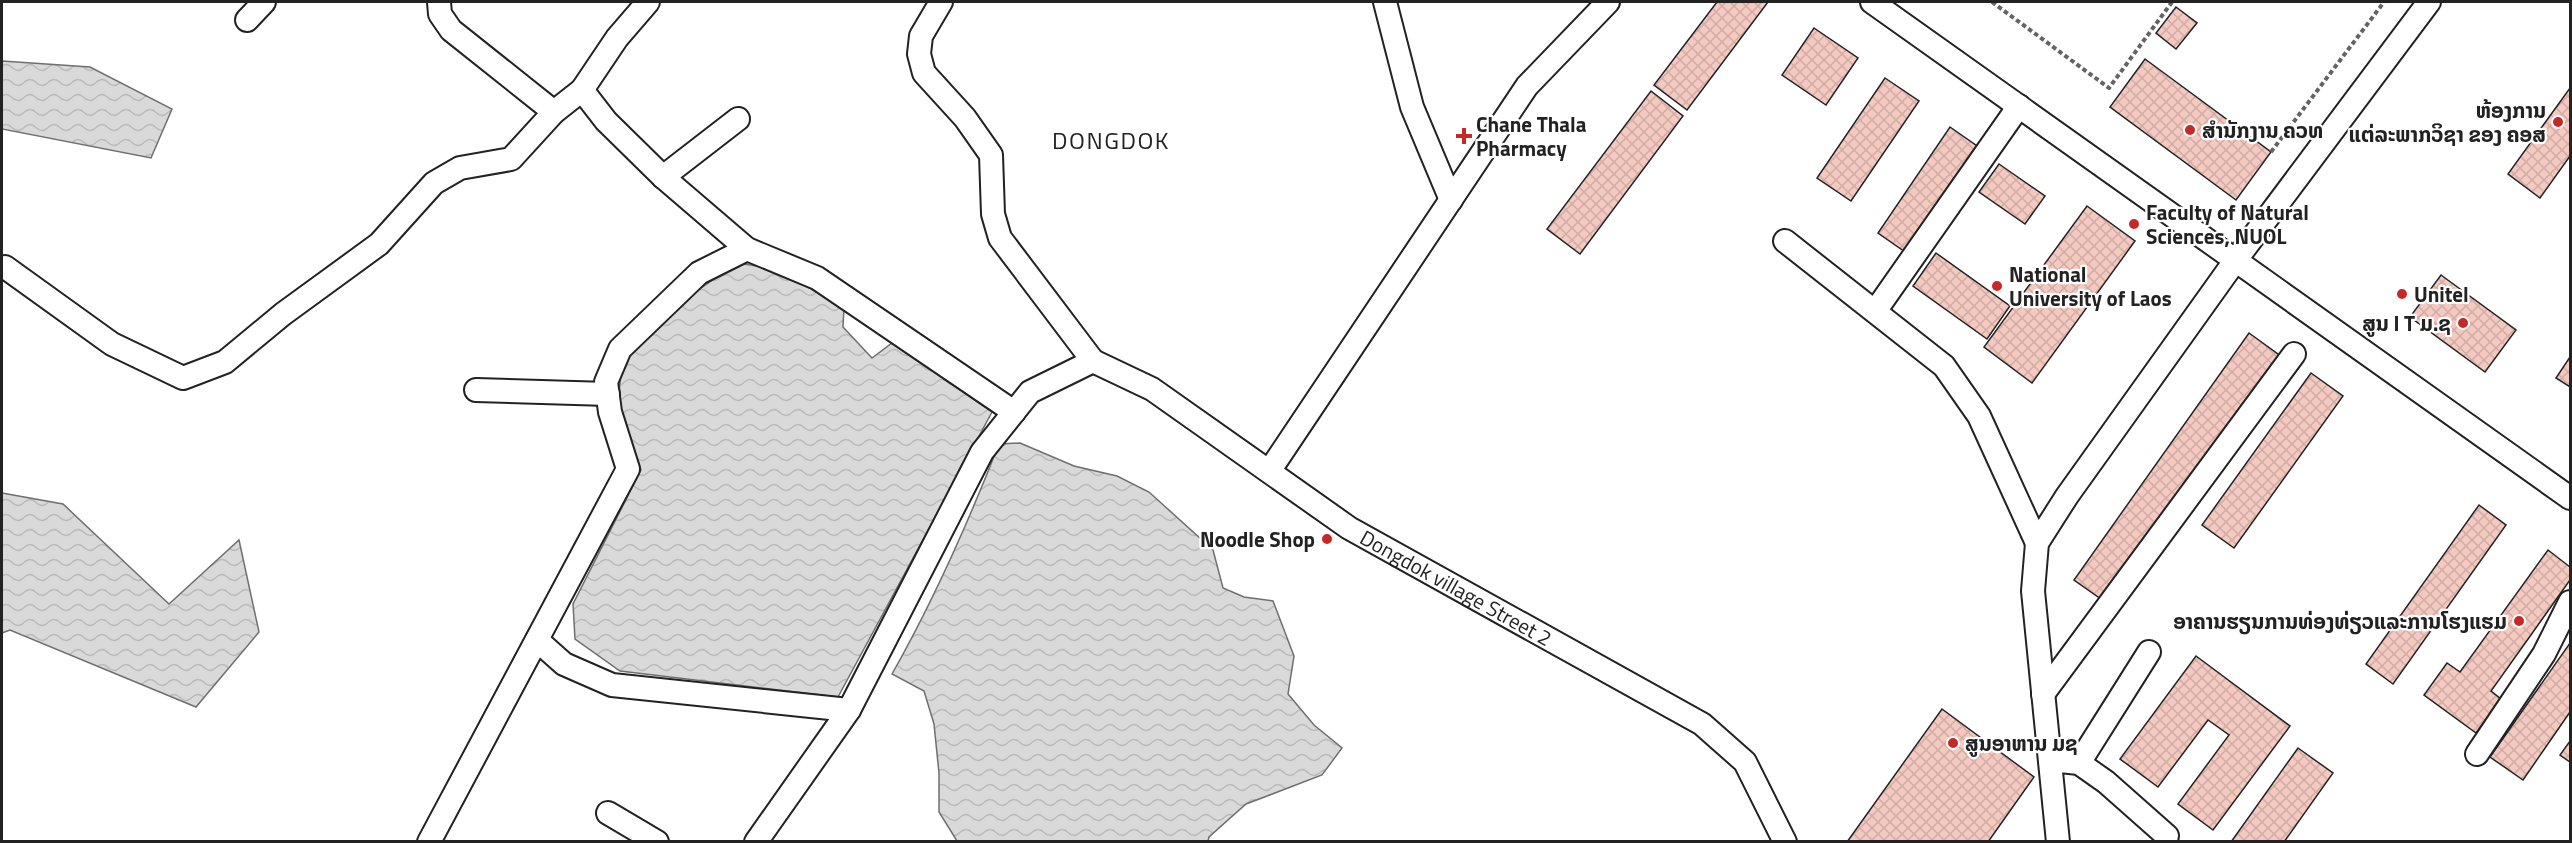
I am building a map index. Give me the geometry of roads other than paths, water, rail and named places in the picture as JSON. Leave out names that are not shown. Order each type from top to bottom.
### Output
[{"type":"street","points":[[247,20],[264,2]]},
{"type":"street","points":[[439,2],[440,14],[451,30],[554,112]]},
{"type":"street","points":[[5,267],[112,344],[183,378],[225,362],[283,314],[379,244],[434,183],[460,168],[511,159],[554,112],[582,90],[617,38],[648,2]]},
{"type":"street","points":[[756,842],[849,710],[982,452],[1030,392],[1093,361],[1000,238],[993,214],[991,155],[965,118],[924,73],[919,54],[921,36],[941,2]]},
{"type":"street","points":[[1385,2],[1412,107],[1451,200]]},
{"type":"street","points":[[1270,470],[1527,86],[1608,2]]},
{"type":"street","points":[[1872,2],[2571,498]]},
{"type":"street","points":[[2058,842],[2033,591],[2037,543],[2067,496],[2235,261],[2429,2]]},
{"type":"street","points":[[582,90],[606,120],[663,177],[747,249],[817,278],[1014,412]]},
{"type":"street","points":[[1876,310],[2019,106]]},
{"type":"street","points":[[663,177],[738,119]]},
{"type":"street","points":[[1785,241],[1876,310],[1944,366],[1979,416],[2037,543]]},
{"type":"street","points":[[429,842],[628,469],[610,412],[606,382],[620,349],[699,273],[747,249]]},
{"type":"street","points":[[2043,694],[2294,354]]},
{"type":"street","name":"Dongdok village Street 2","points":[[1093,361],[1152,389],[1270,470],[1349,528],[1702,724],[1745,762],[1785,842]]},
{"type":"street","points":[[476,390],[608,394]]},
{"type":"street","points":[[2478,754],[2544,654],[2571,602]]},
{"type":"street","points":[[537,640],[564,664],[612,685],[849,710]]},
{"type":"street","points":[[2079,763],[2149,652]]},
{"type":"street","points":[[2050,760],[2079,763],[2106,782],[2167,836]]},
{"type":"street","points":[[608,813],[657,842]]},
{"type":"water","points":[[2,61],[90,67],[172,109],[151,158],[2,129]]},
{"type":"water","points":[[737,263],[777,269],[844,308],[843,327],[872,358],[892,343],[992,412],[838,697],[620,671],[575,639],[573,604],[641,470],[618,403],[622,363],[671,309]]},
{"type":"water","points":[[1020,443],[1074,466],[1117,476],[1149,492],[1213,550],[1223,588],[1244,597],[1273,601],[1294,656],[1288,694],[1314,725],[1342,748],[1322,775],[1246,804],[1209,837],[1208,841],[957,841],[939,812],[939,773],[934,724],[924,691],[892,674],[950,561],[999,444]]},
{"type":"water","points":[[2,493],[63,504],[169,604],[239,540],[259,632],[196,707],[10,630],[2,633]]},
{"type":"place","name":"ຫ້ອງການ ແຕ່ລະພາກວິຊາ ຂອງ ຄອສ","points":[[2558,122]]},
{"type":"place","name":"ສຳນັກງານ ຄວທ","points":[[2190,130]]},
{"type":"place","name":"Chane Thala Pharmacy","points":[[1464,136]]},
{"type":"place","name":"Faculty of Natural Sciences, NUOL","points":[[2134,224]]},
{"type":"place","name":"National University of Laos","points":[[1997,286]]},
{"type":"place","name":"Unitel","points":[[2402,294]]},
{"type":"place","name":"ສູນ I T ມ.ຊ","points":[[2463,323]]},
{"type":"place","name":"Noodle Shop","points":[[1327,539]]},
{"type":"place","name":"ອາຄານຮຽນການທ່ອງທ່ຽວແລະການໂຮງແຮມ","points":[[2519,621]]},
{"type":"place","name":"ສູນອາຫານ ມຊ","points":[[1953,743]]},
{"type":"district","name":"DONGDOK","points":[[1111,140]]}]
